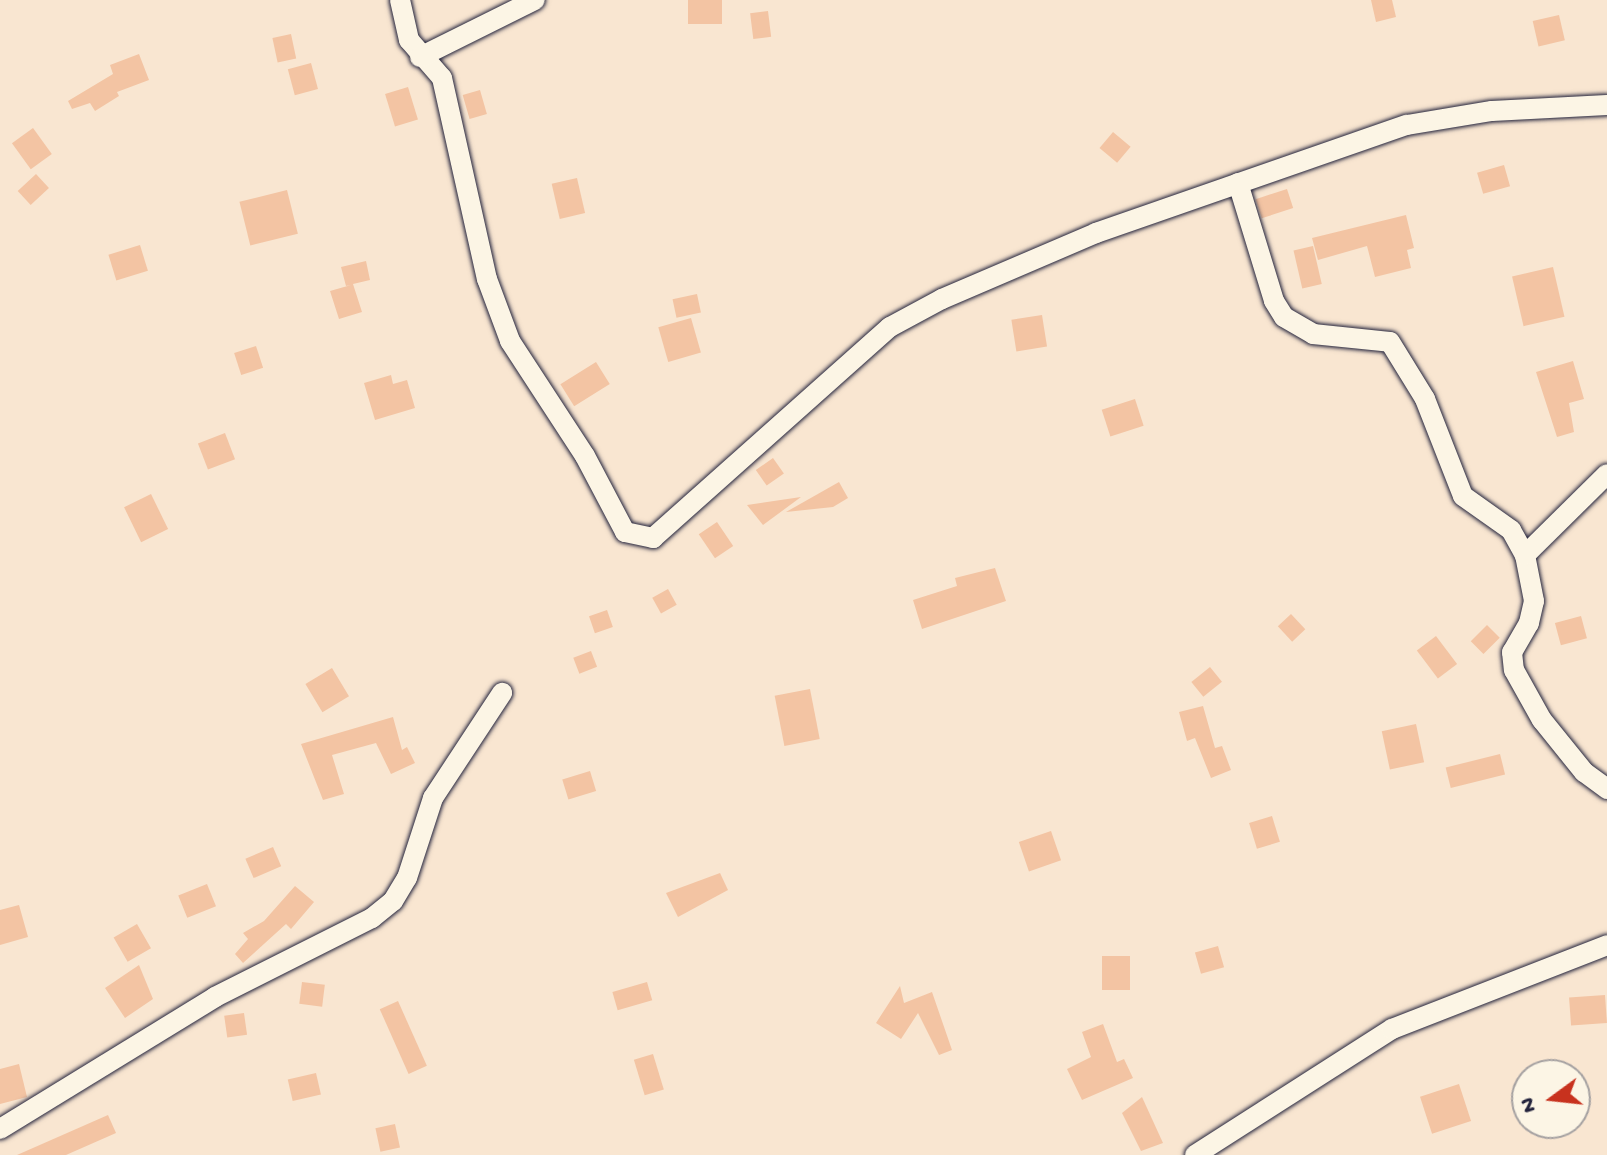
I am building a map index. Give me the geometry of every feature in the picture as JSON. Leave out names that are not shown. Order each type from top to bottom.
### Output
[{"type":"street","points":[[400,0],[409,40],[420,57],[442,78],[480,252],[510,341],[630,536],[653,538],[707,495],[890,327],[1030,260],[1407,125],[1459,114],[1607,105]]},
{"type":"street","points":[[420,57],[535,0]]},
{"type":"street","points":[[1238,183],[1274,301],[1284,317],[1313,334],[1390,342],[1425,399],[1463,496],[1511,530],[1525,555],[1534,601],[1529,623],[1512,652],[1514,670],[1542,720],[1584,772],[1607,789]]},
{"type":"street","points":[[1525,555],[1607,474]]},
{"type":"street","points":[[0,1129],[215,997],[372,918],[393,901],[407,878],[433,798],[502,693]]},
{"type":"street","points":[[1195,1155],[1392,1029],[1607,945]]},
{"type":"building","points":[[688,0],[722,0],[722,24],[688,24]]},
{"type":"building","points":[[1371,0],[1392,0],[1396,17],[1376,22]]},
{"type":"building","points":[[768,11],[771,37],[753,39],[750,13]]},
{"type":"building","points":[[1559,15],[1565,40],[1539,46],[1533,21]]},
{"type":"building","points":[[291,34],[296,58],[278,62],[272,38]]},
{"type":"building","points":[[139,54],[149,80],[117,92],[119,96],[95,111],[90,103],[72,109],[68,101],[113,74],[110,65]]},
{"type":"building","points":[[311,63],[318,89],[295,95],[288,69]]},
{"type":"building","points":[[408,87],[418,120],[395,127],[385,94]]},
{"type":"building","points":[[480,90],[487,114],[470,119],[463,95]]},
{"type":"building","points":[[33,128],[52,154],[31,169],[12,143]]},
{"type":"building","points":[[1113,132],[1131,147],[1117,163],[1100,148]]},
{"type":"building","points":[[1504,165],[1510,186],[1483,194],[1477,173]]},
{"type":"building","points":[[36,174],[49,188],[31,205],[18,191]]},
{"type":"building","points":[[577,178],[585,213],[560,219],[552,184]]},
{"type":"building","points":[[1287,189],[1293,208],[1262,218],[1256,199]]},
{"type":"building","points":[[287,190],[298,234],[250,246],[239,202]]},
{"type":"building","points":[[1406,215],[1414,248],[1407,250],[1411,268],[1375,277],[1367,246],[1318,260],[1312,238]]},
{"type":"building","points":[[140,245],[148,271],[116,280],[108,255]]},
{"type":"building","points":[[1313,246],[1322,284],[1302,288],[1294,250]]},
{"type":"building","points":[[366,261],[370,280],[353,284],[362,312],[339,319],[330,291],[351,285],[346,286],[341,267]]},
{"type":"building","points":[[1553,267],[1564,317],[1524,326],[1512,276]]},
{"type":"building","points":[[697,294],[701,313],[676,318],[673,299]]},
{"type":"building","points":[[1042,315],[1047,347],[1016,351],[1011,320]]},
{"type":"building","points":[[691,318],[701,353],[668,362],[658,327]]},
{"type":"building","points":[[256,346],[263,368],[241,375],[234,353]]},
{"type":"building","points":[[1573,361],[1584,399],[1569,403],[1574,432],[1557,437],[1536,372]]},
{"type":"building","points":[[596,362],[610,384],[574,406],[560,384]]},
{"type":"building","points":[[391,375],[393,384],[407,380],[415,408],[375,420],[364,383]]},
{"type":"building","points":[[1135,399],[1144,426],[1110,436],[1102,410]]},
{"type":"building","points":[[225,433],[235,459],[208,470],[198,443]]},
{"type":"building","points":[[773,458],[784,474],[767,486],[756,470]]},
{"type":"building","points":[[839,482],[848,498],[833,507],[786,512]]},
{"type":"building","points":[[151,494],[168,529],[141,542],[124,507]]},
{"type":"building","points":[[801,497],[763,525],[747,505]]},
{"type":"building","points":[[717,522],[733,546],[715,558],[699,534]]},
{"type":"building","points":[[995,568],[1006,601],[922,629],[913,600],[957,586],[955,578]]},
{"type":"building","points":[[668,589],[677,605],[661,613],[652,598]]},
{"type":"building","points":[[607,610],[613,627],[595,633],[589,616]]},
{"type":"building","points":[[1291,614],[1305,629],[1292,642],[1278,626]]},
{"type":"building","points":[[1581,616],[1587,638],[1561,645],[1555,623]]},
{"type":"building","points":[[1487,625],[1500,638],[1483,654],[1471,641]]},
{"type":"building","points":[[1436,636],[1457,664],[1438,678],[1417,650]]},
{"type":"building","points":[[591,651],[597,667],[579,674],[573,658]]},
{"type":"building","points":[[1210,667],[1222,682],[1203,697],[1191,682]]},
{"type":"building","points":[[332,668],[349,696],[322,712],[305,684]]},
{"type":"building","points":[[810,689],[820,739],[784,746],[775,696]]},
{"type":"building","points":[[1203,706],[1215,748],[1222,746],[1231,770],[1211,778],[1195,738],[1187,741],[1179,712]]},
{"type":"building","points":[[393,717],[402,750],[407,747],[415,763],[391,774],[376,743],[332,755],[344,794],[323,800],[301,744]]},
{"type":"building","points":[[1416,724],[1424,762],[1390,769],[1382,731]]},
{"type":"building","points":[[1500,754],[1505,774],[1451,788],[1446,768]]},
{"type":"building","points":[[590,771],[596,791],[568,800],[562,779]]},
{"type":"building","points":[[1272,816],[1280,842],[1257,849],[1249,823]]},
{"type":"building","points":[[1051,831],[1061,860],[1029,871],[1019,842]]},
{"type":"building","points":[[273,847],[281,866],[254,878],[245,859]]},
{"type":"building","points":[[720,873],[728,890],[678,917],[666,893]]},
{"type":"building","points":[[207,884],[216,906],[187,918],[178,896]]},
{"type":"building","points":[[295,886],[314,902],[291,929],[286,924],[243,963],[235,954],[248,939],[243,933],[264,921]]},
{"type":"building","points":[[19,905],[28,937],[0,945],[0,910]]},
{"type":"building","points":[[137,924],[151,948],[128,962],[114,938]]},
{"type":"building","points":[[1218,946],[1224,967],[1201,974],[1195,953]]},
{"type":"building","points":[[1102,956],[1130,956],[1130,990],[1102,990]]},
{"type":"building","points":[[139,965],[153,999],[125,1018],[105,988]]},
{"type":"building","points":[[302,982],[325,985],[322,1007],[299,1004]]},
{"type":"building","points":[[647,982],[652,1000],[618,1010],[612,992]]},
{"type":"building","points":[[900,986],[904,1003],[932,992],[952,1050],[939,1055],[918,1013],[901,1039],[876,1023]]},
{"type":"building","points":[[1605,995],[1607,1023],[1571,1025],[1569,998]]},
{"type":"building","points":[[398,1001],[427,1066],[409,1074],[380,1009]]},
{"type":"building","points":[[244,1013],[247,1035],[227,1038],[224,1016]]},
{"type":"building","points":[[1103,1024],[1117,1062],[1124,1059],[1133,1078],[1082,1100],[1067,1069],[1091,1057],[1082,1032]]},
{"type":"building","points":[[653,1054],[664,1089],[645,1095],[634,1060]]},
{"type":"building","points":[[19,1064],[27,1097],[0,1104],[0,1069]]},
{"type":"building","points":[[316,1073],[321,1094],[293,1101],[288,1080]]},
{"type":"building","points":[[1459,1084],[1471,1121],[1432,1134],[1420,1097]]},
{"type":"building","points":[[1142,1097],[1163,1143],[1141,1151],[1122,1113]]},
{"type":"building","points":[[108,1115],[116,1133],[66,1155],[17,1155]]},
{"type":"building","points":[[395,1124],[400,1147],[380,1152],[375,1128]]}]
